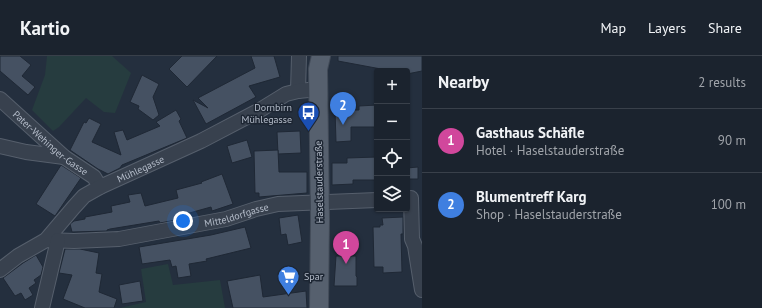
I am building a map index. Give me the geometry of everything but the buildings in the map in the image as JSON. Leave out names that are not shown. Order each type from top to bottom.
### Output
[{"type":"main road","name":"Haselstauderstraße","points":[[319,308],[313,278],[320,202],[318,69],[320,56]]},
{"type":"street","points":[[298,90],[299,56]]},
{"type":"street","name":"Mühlegasse","points":[[0,270],[18,256],[52,240],[74,207],[84,196],[100,187],[201,141],[260,110],[286,94],[298,90],[319,89]]},
{"type":"street","name":"Pater-Wehinger-Gasse","points":[[0,99],[64,157],[94,176],[100,187]]},
{"type":"street","points":[[0,146],[26,152],[64,157]]},
{"type":"street","points":[[413,198],[412,239],[415,246],[422,290]]},
{"type":"street","name":"Mitteldorfgasse","points":[[52,240],[74,241],[119,238],[226,219],[256,209],[278,204],[374,200]]},
{"type":"street","points":[[42,308],[52,240]]},
{"type":"green space","points":[[47,56],[112,56],[131,73],[115,113],[104,112],[86,98],[59,127],[53,131],[32,110],[45,75]]},
{"type":"green space","points":[[168,264],[173,285],[220,280],[225,308],[120,308],[146,302],[141,269]]},
{"type":"place","name":"Blumentreff Karg","points":[[343,125]]},
{"type":"place","name":"Dornbirn Mühlegasse","points":[[308,132]]},
{"type":"place","name":"Gasthaus Schäfle","points":[[346,264]]},
{"type":"place","name":"Spar","points":[[289,296]]}]
